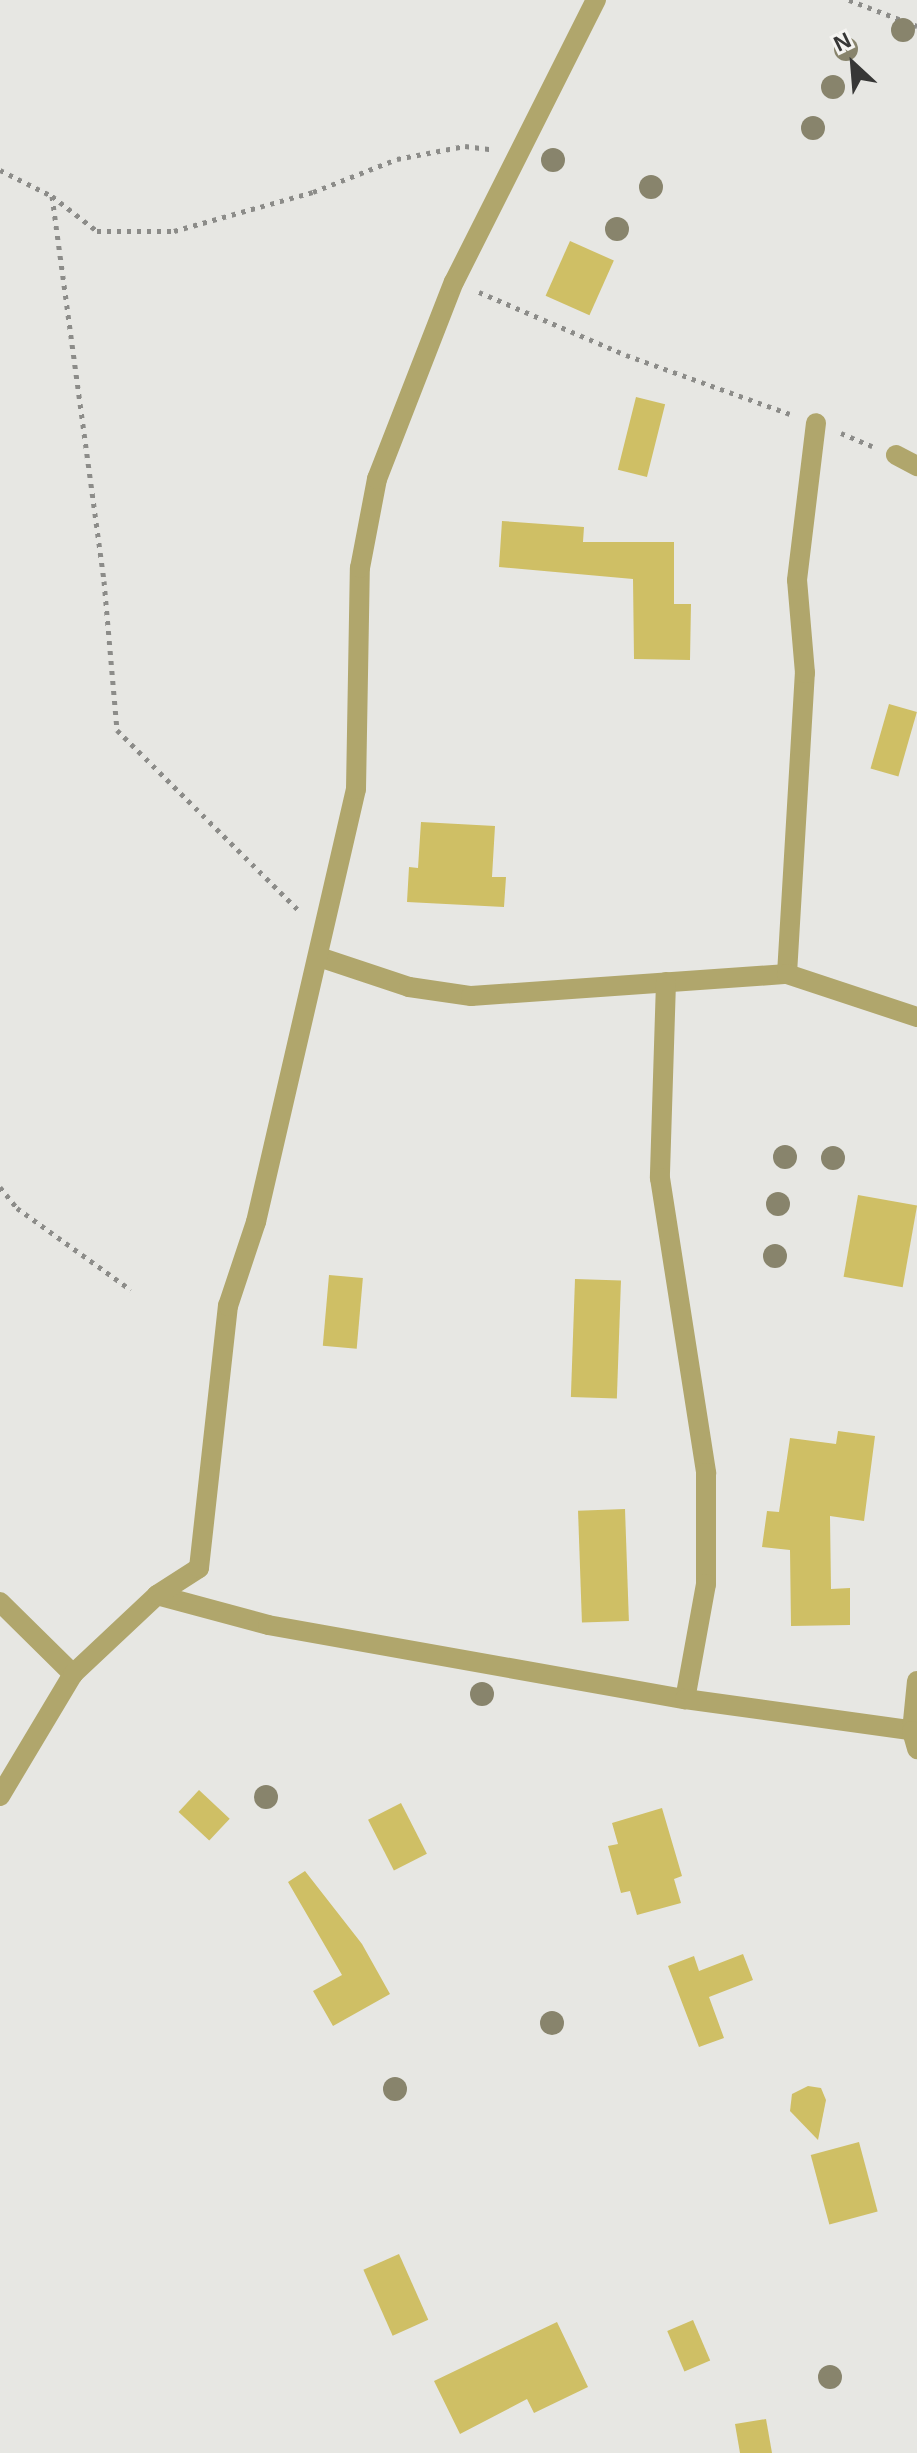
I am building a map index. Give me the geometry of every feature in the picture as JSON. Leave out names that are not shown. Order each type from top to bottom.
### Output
[{"type":"street","points":[[0,1796],[73,1674],[157,1595],[199,1568],[228,1306],[256,1222],[356,789],[360,568],[377,479],[454,282],[596,0]]},
{"type":"street","points":[[787,974],[805,673],[797,580],[816,423]]},
{"type":"street","points":[[896,455],[917,466]]},
{"type":"street","points":[[319,957],[409,987],[471,996],[787,974],[917,1017]]},
{"type":"street","points":[[666,982],[660,1178],[706,1473],[706,1584],[685,1699]]},
{"type":"street","points":[[157,1595],[268,1625],[915,1737],[917,1681]]},
{"type":"street","points":[[0,1602],[73,1674]]},
{"type":"path","points":[[849,0],[917,26]]},
{"type":"path","points":[[0,170],[52,196],[97,231],[174,231],[313,192],[397,159],[486,146],[513,163]]},
{"type":"path","points":[[52,196],[104,581],[117,730],[282,899],[323,928]]},
{"type":"path","points":[[454,282],[626,355],[896,455]]},
{"type":"path","points":[[0,1187],[17,1208],[131,1290]]},
{"type":"building","points":[[570,241],[614,261],[589,315],[546,296]]},
{"type":"building","points":[[636,397],[665,404],[647,477],[618,470]]},
{"type":"building","points":[[502,521],[584,527],[583,542],[674,542],[674,604],[691,604],[690,660],[634,659],[633,579],[499,567]]},
{"type":"building","points":[[889,704],[917,712],[898,776],[871,768]]},
{"type":"building","points":[[421,822],[495,826],[492,877],[506,877],[504,907],[407,902],[409,867],[418,868]]},
{"type":"building","points":[[858,1195],[917,1205],[903,1287],[844,1277]]},
{"type":"building","points":[[329,1275],[363,1278],[357,1349],[323,1346]]},
{"type":"building","points":[[575,1279],[621,1281],[617,1399],[571,1397]]},
{"type":"building","points":[[838,1431],[875,1436],[864,1521],[830,1516],[831,1589],[850,1588],[850,1625],[791,1626],[790,1550],[762,1547],[767,1511],[779,1512],[790,1438],[836,1444]]},
{"type":"building","points":[[625,1509],[629,1621],[582,1623],[578,1511]]},
{"type":"building","points":[[199,1790],[230,1819],[209,1841],[179,1812]]},
{"type":"building","points":[[401,1803],[427,1854],[394,1871],[368,1820]]},
{"type":"building","points":[[662,1808],[682,1876],[674,1879],[681,1903],[637,1915],[630,1891],[621,1893],[608,1846],[618,1844],[612,1823]]},
{"type":"building","points":[[305,1871],[362,1944],[390,1994],[333,2026],[313,1991],[342,1975],[288,1882]]},
{"type":"building","points":[[743,1954],[753,1980],[709,1997],[724,2038],[699,2047],[668,1966],[694,1956],[699,1971]]},
{"type":"building","points":[[808,2086],[821,2088],[826,2100],[818,2140],[790,2111],[792,2094]]},
{"type":"building","points":[[859,2142],[878,2212],[829,2224],[811,2155]]},
{"type":"building","points":[[399,2254],[428,2320],[393,2336],[363,2270]]},
{"type":"building","points":[[693,2320],[710,2361],[684,2371],[667,2331]]},
{"type":"building","points":[[557,2322],[588,2387],[534,2413],[527,2399],[460,2434],[434,2381]]},
{"type":"building","points":[[766,2419],[772,2453],[740,2453],[735,2424]]}]
